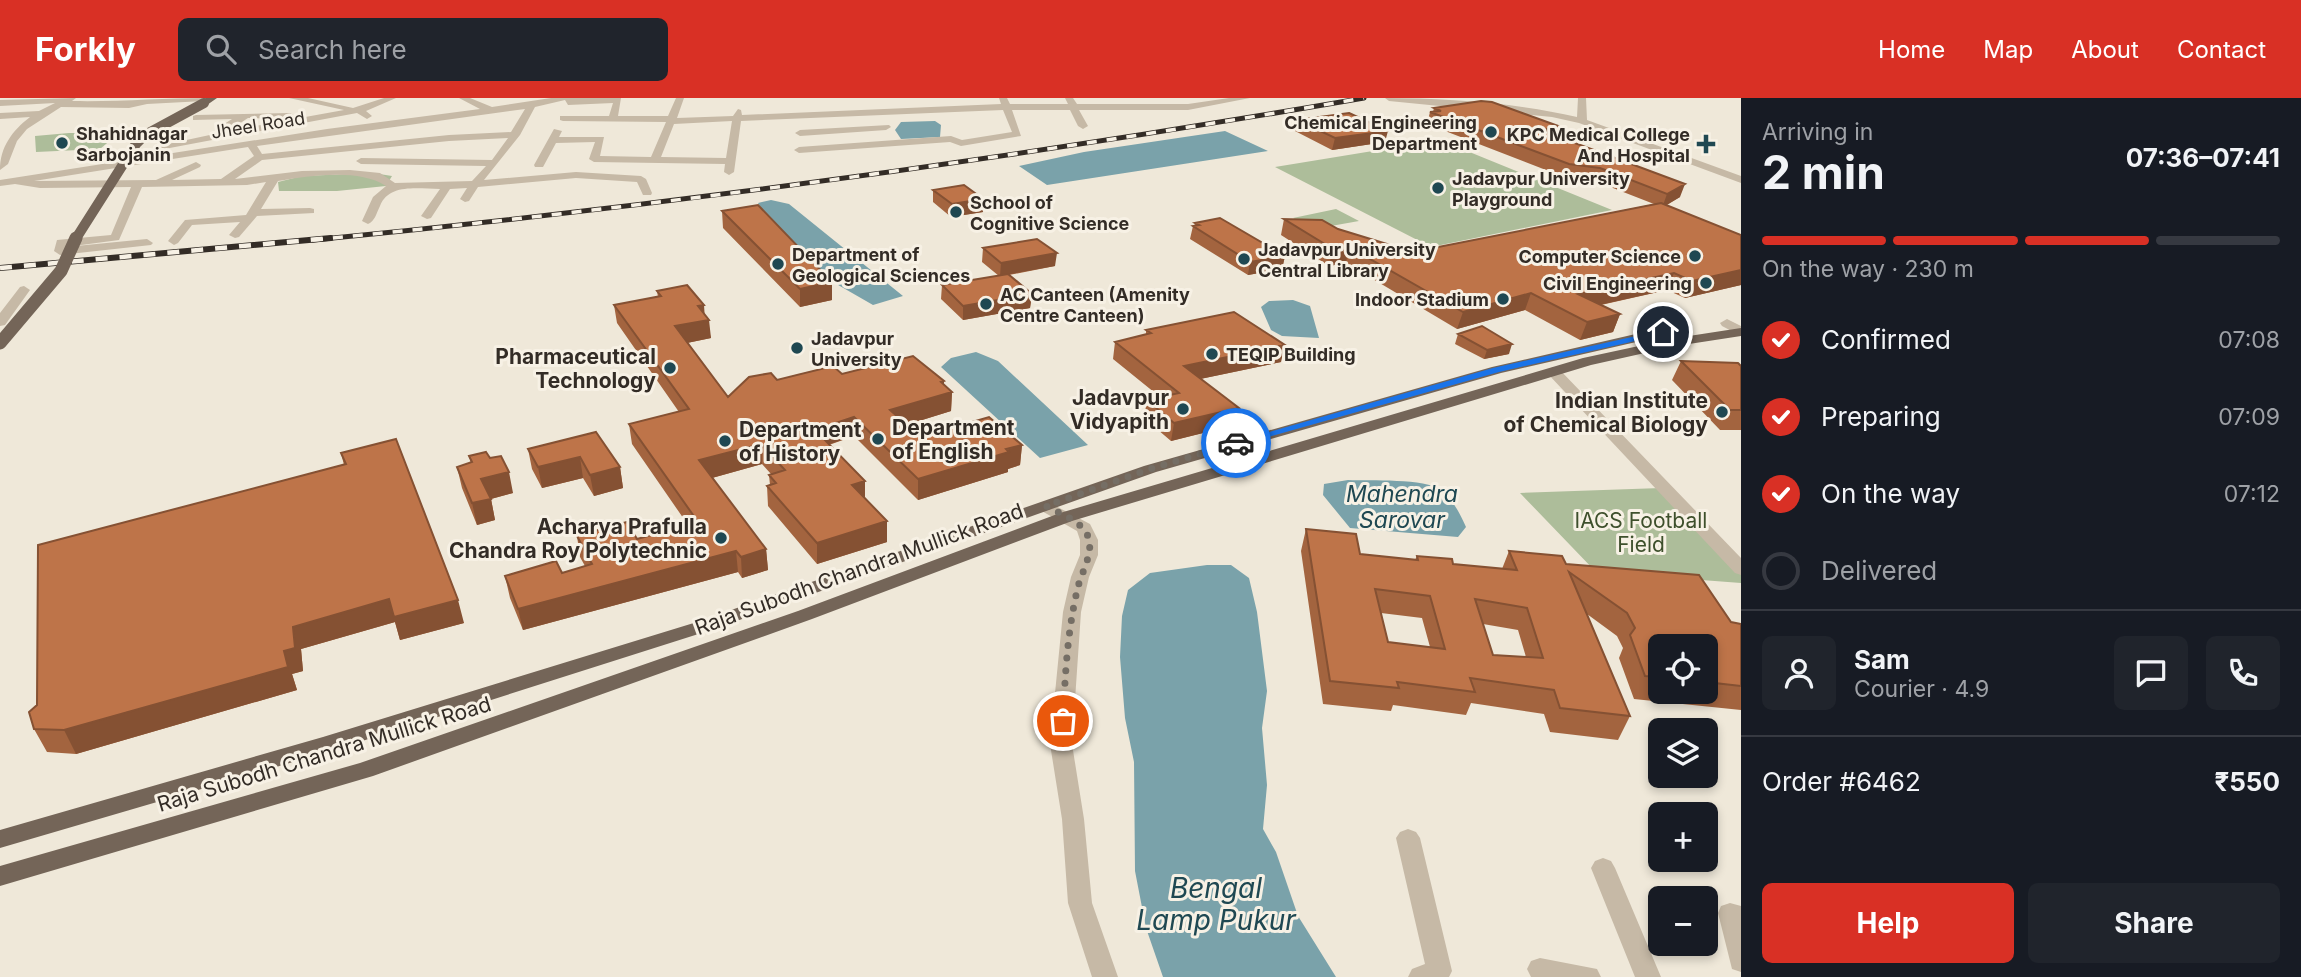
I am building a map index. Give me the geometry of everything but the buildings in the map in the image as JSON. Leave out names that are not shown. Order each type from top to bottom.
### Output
[{"type":"main road","points":[[0,343],[61,271],[78,234],[136,144],[145,135],[207,100]]},
{"type":"main road","name":"Raja Subodh Chandra Mullick Road","points":[[0,876],[365,770],[792,620],[1066,517],[1553,371],[1737,327]]},
{"type":"main road","name":"Raja Subodh Chandra Mullick Road","points":[[0,839],[463,702],[716,621],[1150,469],[1497,370],[1625,339],[1737,327]]},
{"type":"street","points":[[293,98],[359,110],[374,126]]},
{"type":"street","points":[[154,160],[156,148],[359,110],[392,98]]},
{"type":"street","points":[[463,98],[492,111]]},
{"type":"street","points":[[655,160],[680,98]]},
{"type":"street","points":[[563,118],[615,114],[672,117],[851,115],[890,108],[1004,103],[1071,102],[1108,107],[1134,103],[1188,107],[1245,98]]},
{"type":"street","points":[[1389,98],[1540,112],[1582,121],[1741,180]]},
{"type":"street","points":[[1582,98],[1582,121]]},
{"type":"street","points":[[5,101],[70,99]]},
{"type":"street","points":[[0,167],[5,162],[14,138],[40,114],[70,99]]},
{"type":"street","points":[[539,165],[563,118],[564,99]]},
{"type":"street","name":"Jheel Road","points":[[0,183],[251,144],[308,131],[327,132],[392,124],[564,99],[618,100],[615,114]]},
{"type":"street","points":[[57,104],[129,105],[149,100],[207,100]]},
{"type":"street","points":[[804,101],[798,116],[799,155],[948,131]]},
{"type":"street","points":[[846,102],[851,115]]},
{"type":"street","points":[[1071,102],[1083,126]]},
{"type":"street","points":[[291,116],[319,103]]},
{"type":"street","points":[[1004,103],[1018,134],[961,143],[948,131],[943,119],[1011,119]]},
{"type":"street","points":[[465,199],[473,183],[495,163],[515,135],[531,105]]},
{"type":"street","points":[[1108,107],[1118,120]]},
{"type":"street","points":[[0,116],[40,114]]},
{"type":"street","points":[[433,162],[467,114]]},
{"type":"street","points":[[227,135],[221,130],[243,116]]},
{"type":"street","points":[[196,118],[291,116],[314,119]]},
{"type":"street","points":[[553,139],[601,139],[594,159],[655,160],[730,167],[738,116]]},
{"type":"street","points":[[349,173],[378,144],[392,124]]},
{"type":"street","points":[[800,133],[886,127]]},
{"type":"street","points":[[319,154],[327,132]]},
{"type":"street","points":[[201,198],[259,158],[319,154],[378,144],[515,135]]},
{"type":"street","points":[[0,139],[14,138]]},
{"type":"street","points":[[251,144],[259,158]]},
{"type":"street","points":[[361,161],[495,163]]},
{"type":"street","points":[[158,188],[195,165]]},
{"type":"street","points":[[16,181],[40,185],[138,184],[158,188],[173,183],[273,180],[302,174],[349,173],[376,175],[393,186],[447,186],[587,175],[641,179],[647,193]]},
{"type":"street","points":[[587,175],[587,190]]},
{"type":"street","points":[[235,235],[273,180]]},
{"type":"street","points":[[496,197],[500,181]]},
{"type":"street","points":[[138,184],[115,238],[61,242],[60,251],[147,243]]},
{"type":"street","points":[[368,221],[378,197],[393,186]]},
{"type":"street","points":[[427,216],[447,186]]},
{"type":"street","points":[[174,241],[189,222],[310,211]]},
{"type":"street","points":[[0,321],[24,290]]},
{"type":"street","points":[[1553,371],[1741,569]]},
{"type":"street","points":[[1046,506],[1084,528],[1089,540],[1089,555],[1080,577],[1072,612],[1061,744],[1073,819],[1080,903],[1105,977]]},
{"type":"street","points":[[1408,838],[1438,971],[1421,977]]},
{"type":"street","points":[[1603,868],[1648,977]]},
{"type":"street","points":[[1741,916],[1730,913],[1741,961]]},
{"type":"street","points":[[1540,968],[1587,977]]},
{"type":"green space","points":[[119,133],[100,149],[36,152],[35,136]]},
{"type":"green space","name":"Jadavpur University Playground","points":[[1440,140],[1612,210],[1431,247],[1275,167]]},
{"type":"green space","points":[[373,173],[392,176],[386,186],[337,191],[279,191],[278,182],[302,176]]},
{"type":"green space","points":[[1336,209],[1359,221],[1314,229],[1293,218]]},
{"type":"green space","name":"IACS Football Field","points":[[1661,488],[1741,573],[1741,583],[1596,572],[1520,493]]},
{"type":"water","points":[[935,121],[941,125],[940,137],[901,139],[895,130],[901,122]]},
{"type":"water","points":[[1225,131],[1268,151],[1047,185],[1019,166],[1084,152]]},
{"type":"water","points":[[771,200],[789,204],[903,296],[873,305],[826,278],[765,214],[758,203]]},
{"type":"water","points":[[1293,300],[1310,306],[1319,338],[1282,336],[1271,330],[1261,307],[1269,301]]},
{"type":"water","points":[[976,352],[998,361],[1088,445],[1040,458],[941,367],[951,358]]},
{"type":"water","name":"Mahendra Sarovar","points":[[1348,480],[1383,480],[1433,486],[1449,498],[1466,527],[1458,537],[1350,528],[1323,495],[1324,484]]},
{"type":"water","name":"Bengal Lamp Pukur","points":[[1207,565],[1231,565],[1249,578],[1257,612],[1267,691],[1262,728],[1267,785],[1263,829],[1276,852],[1298,916],[1336,977],[1163,977],[1146,928],[1135,871],[1134,762],[1125,718],[1120,657],[1122,616],[1128,590],[1150,573]]},
{"type":"railway","points":[[313,240],[577,212],[840,179],[1102,141],[1364,98]]},
{"type":"railway","points":[[0,268],[331,238]]},
{"type":"way so far","points":[[1063,721],[1066,658],[1072,612],[1080,577],[1089,555],[1089,540],[1084,528],[1046,506],[1150,469],[1236,443]]},
{"type":"place","name":"Chemical Engineering Department","points":[[1491,132]]},
{"type":"place","name":"Shahidnagar Sarbojanin","points":[[62,143]]},
{"type":"place","name":"KPC Medical College And Hospital","points":[[1706,144]]},
{"type":"place","name":"Jadavpur University Playground","points":[[1438,188]]},
{"type":"place","name":"School of Cognitive Science","points":[[956,212]]},
{"type":"place","name":"Computer Science","points":[[1695,256]]},
{"type":"place","name":"Jadavpur University Central Library","points":[[1244,259]]},
{"type":"place","name":"Department of Geological Sciences","points":[[778,264]]},
{"type":"place","name":"Civil Engineering","points":[[1706,283]]},
{"type":"place","name":"Indoor Stadium","points":[[1503,299]]},
{"type":"place","name":"AC Canteen (Amenity Centre Canteen)","points":[[986,304]]},
{"type":"place","name":"Jadavpur University","points":[[797,348]]},
{"type":"place","name":"TEQIP Building","points":[[1212,354]]},
{"type":"place","name":"Pharmaceutical Technology","points":[[670,368]]},
{"type":"place","name":"Jadavpur Vidyapith","points":[[1183,409]]},
{"type":"place","name":"Indian Institute of Chemical Biology","points":[[1722,412]]},
{"type":"place","name":"Department of English","points":[[878,439]]},
{"type":"place","name":"Department of History","points":[[725,441]]},
{"type":"place","name":"Acharya Prafulla Chandra Roy Polytechnic","points":[[721,538]]},
{"type":"route","points":[[1236,443],[1497,370],[1663,332]]}]
